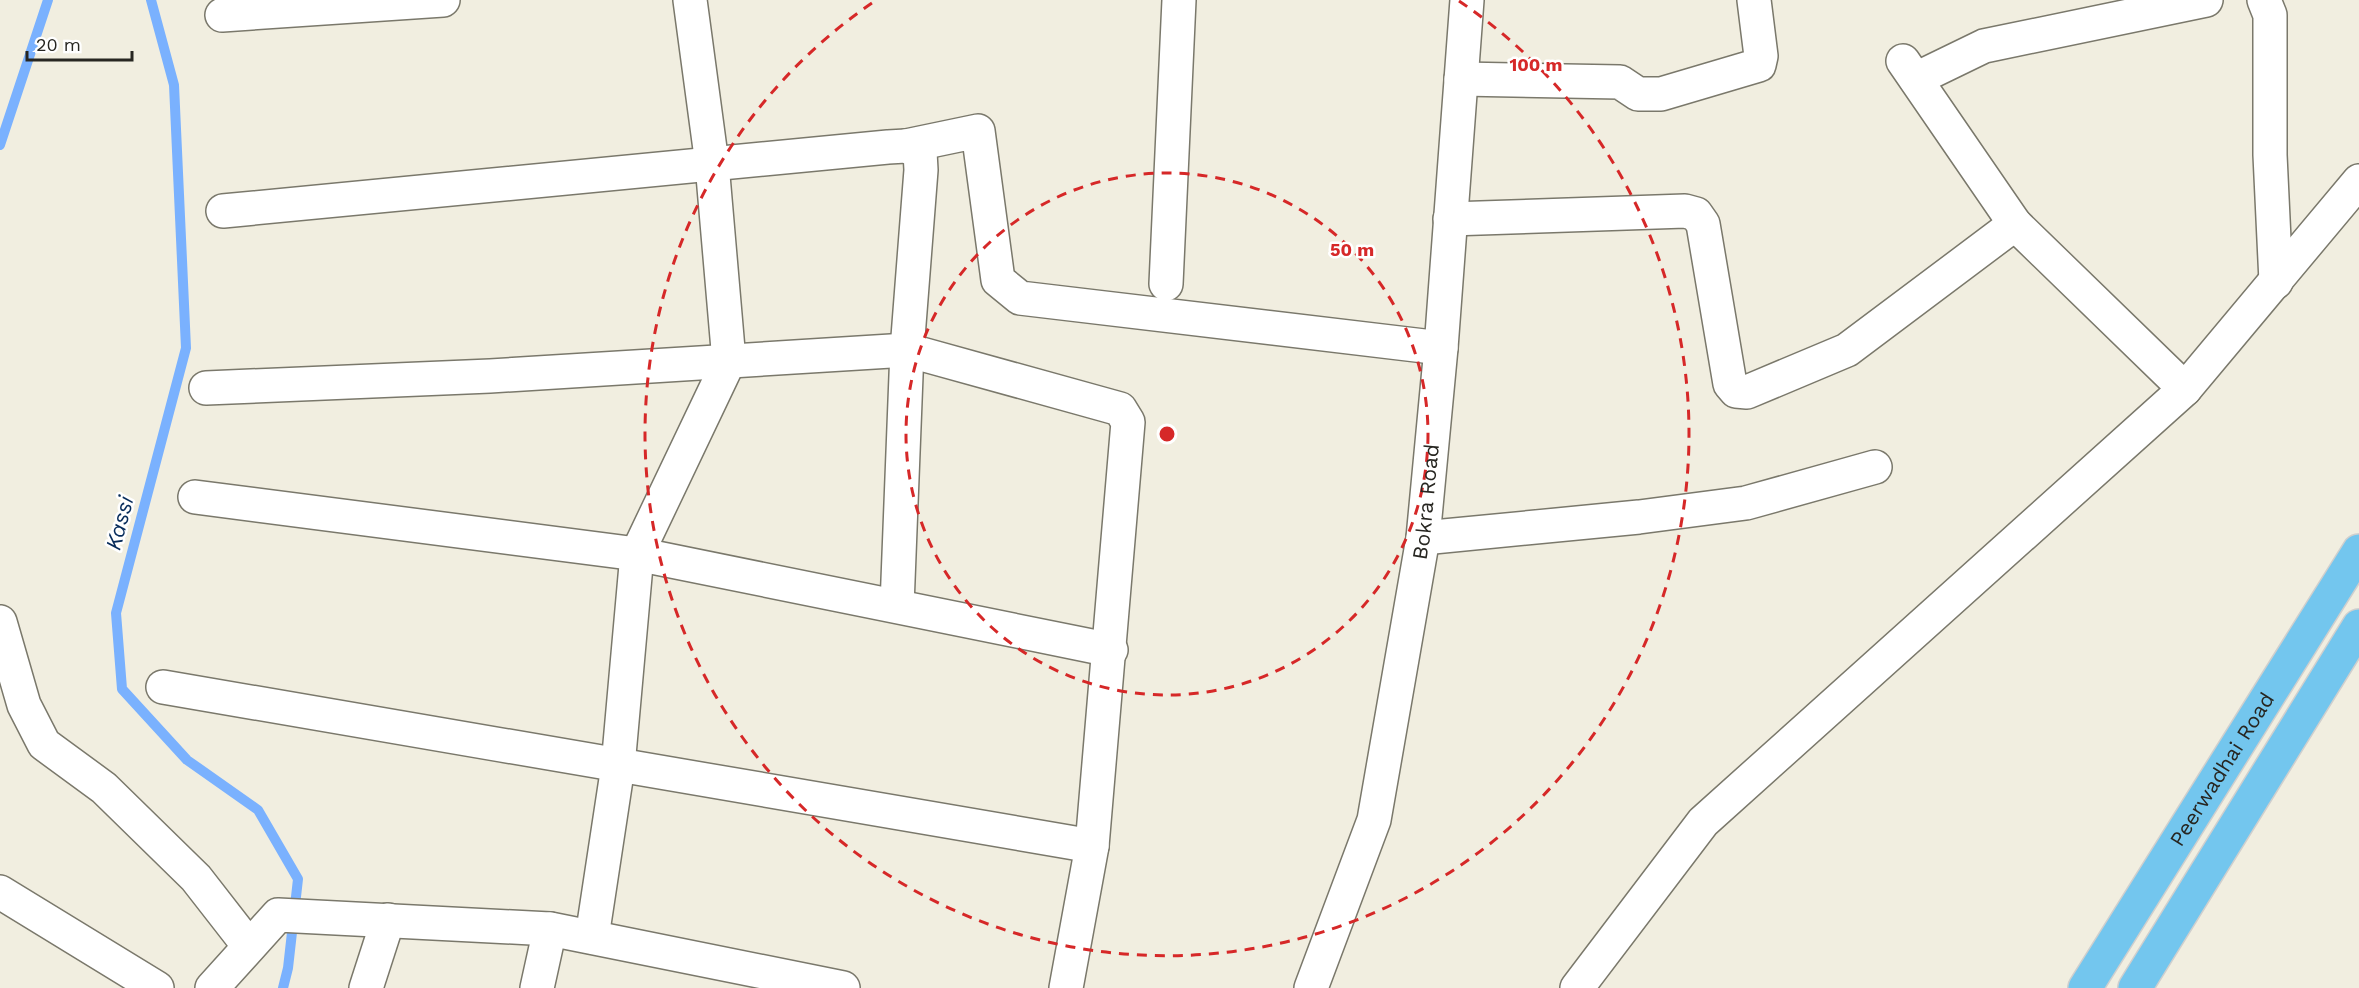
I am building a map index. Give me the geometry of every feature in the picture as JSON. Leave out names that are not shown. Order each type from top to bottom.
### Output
[{"type":"main road","name":"Peerwadhai Road","points":[[2085,988],[2359,551]]},
{"type":"main road","points":[[2135,988],[2359,626]]},
{"type":"street","points":[[222,15],[443,0]]},
{"type":"street","points":[[592,937],[618,766],[636,554],[729,361],[712,164],[690,0]]},
{"type":"street","points":[[1166,284],[1179,0]]},
{"type":"street","name":"Bokra Road","points":[[1311,988],[1374,820],[1423,538],[1441,348],[1467,0]]},
{"type":"street","points":[[1461,78],[1620,81],[1638,94],[1661,94],[1759,65],[1761,56],[1754,0]]},
{"type":"street","points":[[2185,389],[2014,224],[1910,70],[1984,46],[2206,0]]},
{"type":"street","points":[[2264,0],[2270,15],[2270,155],[2276,282]]},
{"type":"street","points":[[223,211],[906,146],[978,131],[998,280],[1020,298],[1441,348]]},
{"type":"street","points":[[897,606],[907,350],[921,170],[920,152],[906,146]]},
{"type":"street","points":[[1577,988],[1703,822],[2185,389],[2359,181]]},
{"type":"street","points":[[1450,219],[1685,211],[1696,214],[1703,224],[1730,384],[1736,392],[1747,392],[1847,350],[2014,224]]},
{"type":"street","points":[[206,388],[490,375],[907,350],[1119,409],[1128,422],[1111,650],[1092,846],[1066,988]]},
{"type":"street","points":[[1423,538],[1639,517],[1746,503],[1875,467]]},
{"type":"street","points":[[195,497],[636,554],[1111,650]]},
{"type":"street","points":[[0,622],[24,705],[44,744],[104,788],[196,878],[249,946]]},
{"type":"street","points":[[163,687],[1092,846]]},
{"type":"street","points":[[0,892],[157,988]]},
{"type":"street","points":[[212,988],[278,915],[550,929],[772,981],[843,988]]},
{"type":"street","points":[[366,988],[388,920]]},
{"type":"street","points":[[537,988],[550,929]]},
{"type":"waterway","name":"Kassi","points":[[0,145],[48,0]]},
{"type":"waterway","name":"Kassi","points":[[151,0],[174,85],[186,348],[116,613],[122,689],[187,760],[258,810],[298,879],[288,968],[283,988]]}]
